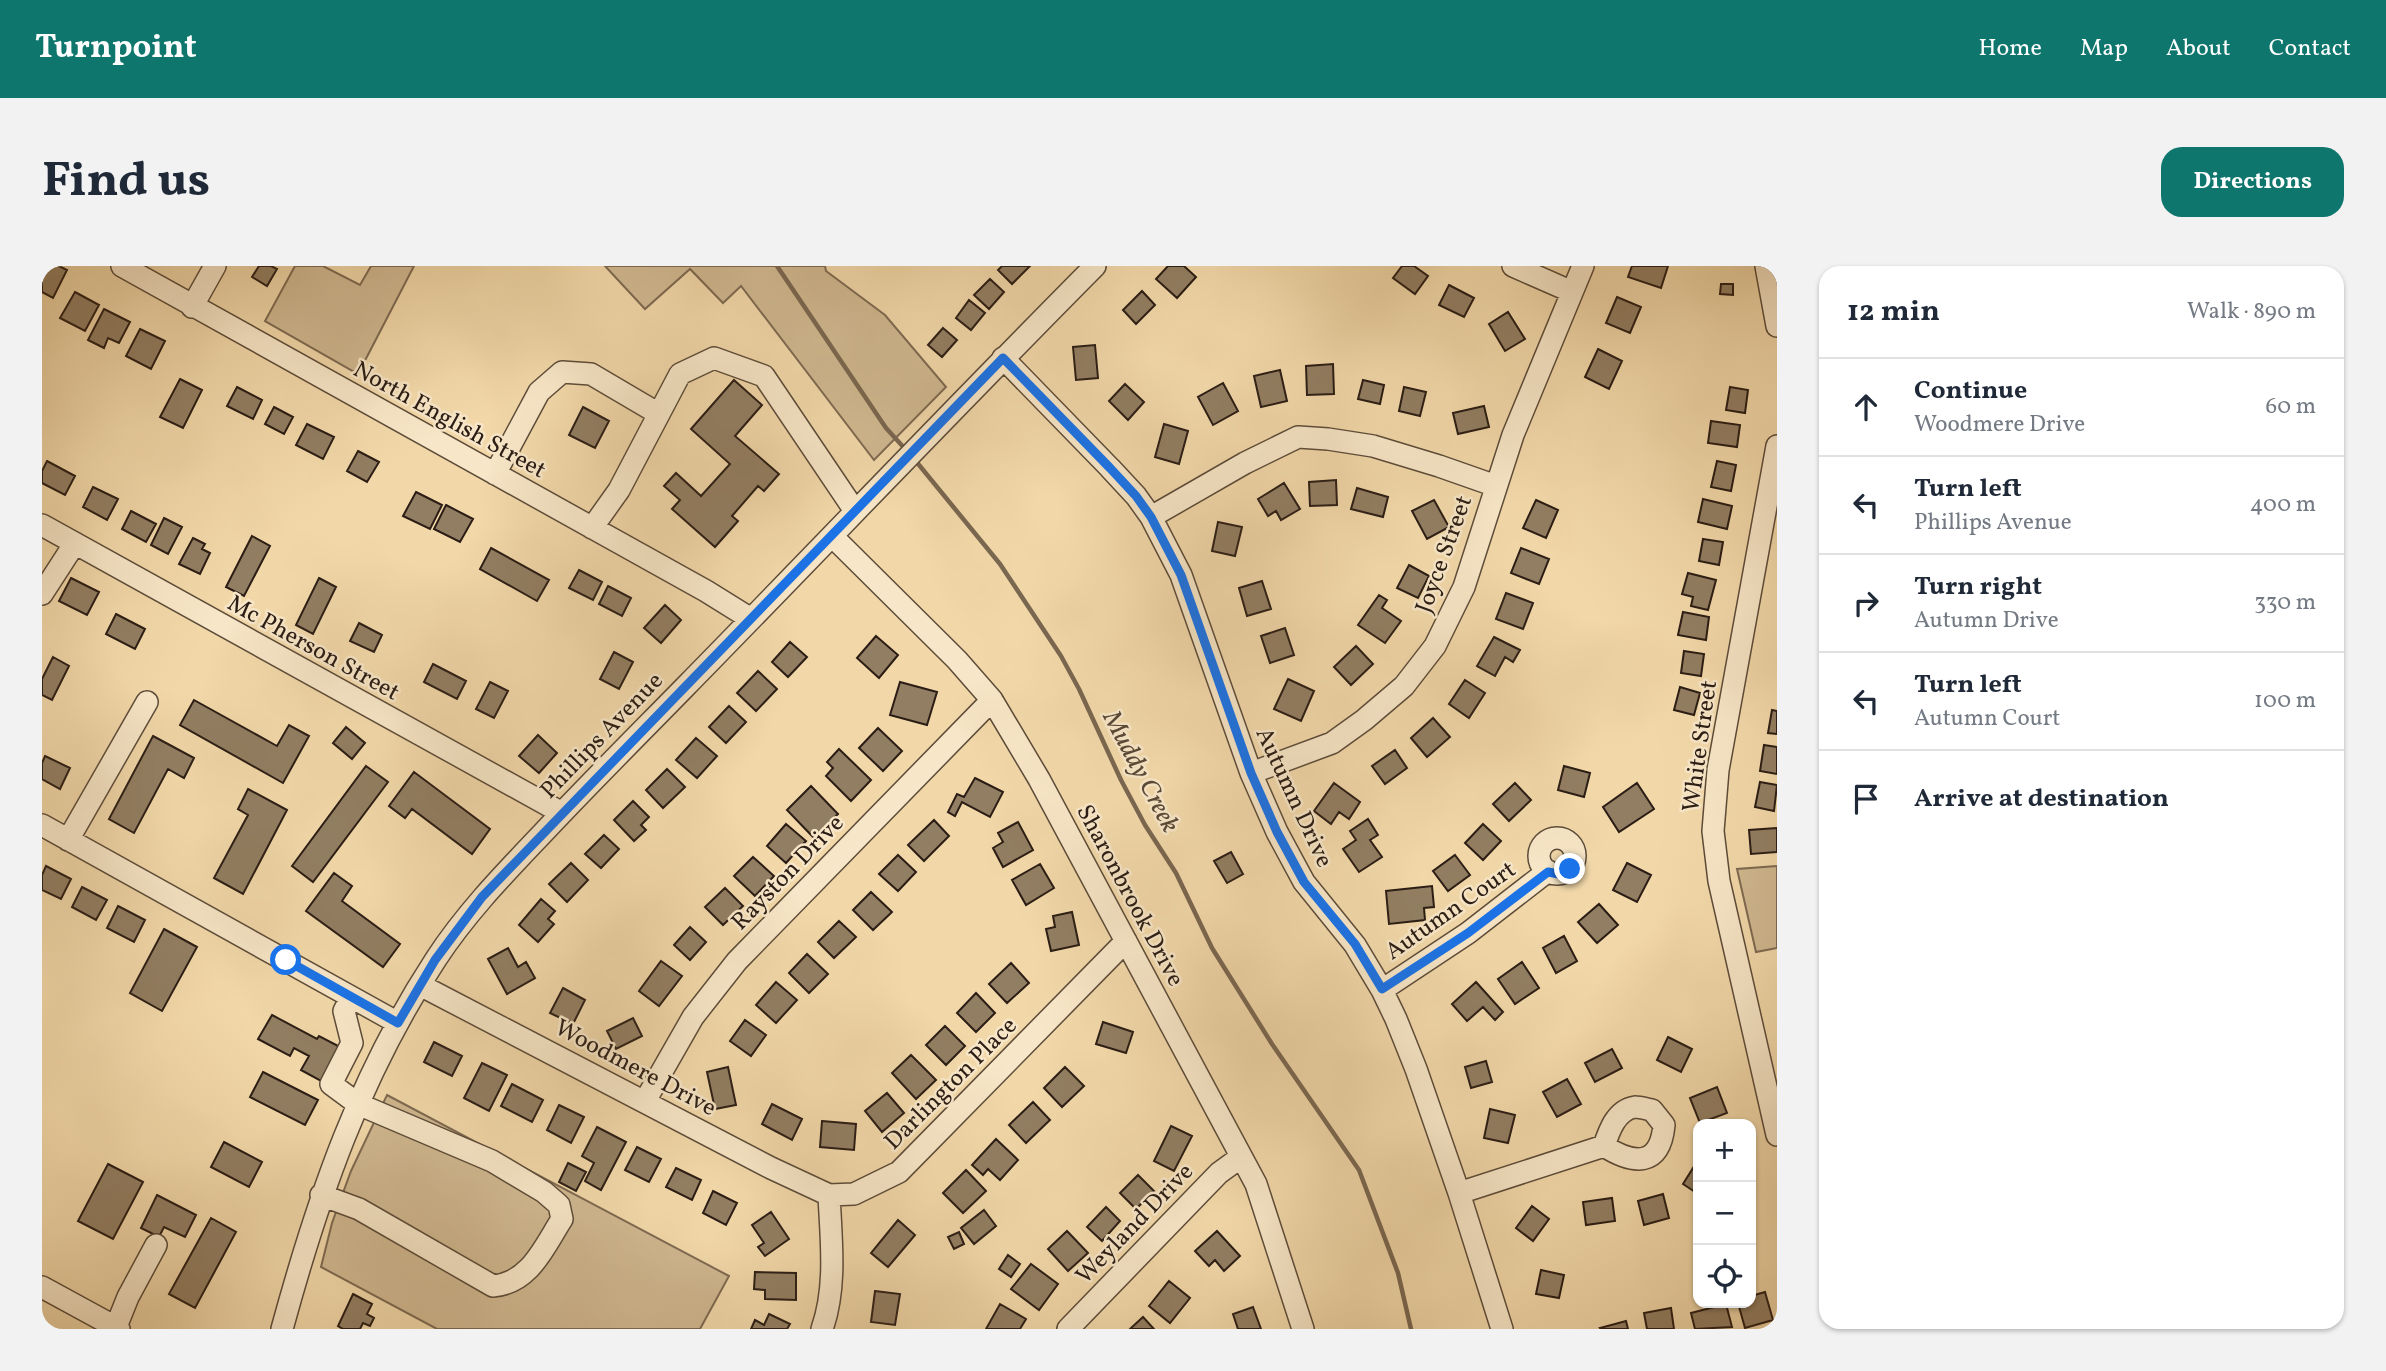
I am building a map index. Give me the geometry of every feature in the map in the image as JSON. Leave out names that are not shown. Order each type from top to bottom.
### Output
[{"type":"street","name":"North English Street","points":[[122,266],[592,527],[751,619]]},
{"type":"street","points":[[192,307],[215,266]]},
{"type":"street","name":"Phillips Avenue","points":[[282,1329],[321,1195],[358,1104],[398,1023],[469,912],[562,813],[1095,266]]},
{"type":"street","points":[[1513,266],[1570,292]]},
{"type":"street","name":"Joyce Street","points":[[1251,773],[1332,743],[1404,686],[1435,646],[1464,587],[1513,435],[1583,266]]},
{"type":"street","points":[[1766,266],[1776,312]]},
{"type":"street","points":[[592,527],[619,490],[680,374],[714,358],[764,376],[855,511]]},
{"type":"street","name":"Autumn Drive","points":[[1003,358],[1136,496],[1151,517],[1181,575],[1251,773],[1277,832],[1304,882],[1355,944],[1382,989],[1416,1069],[1502,1329]]},
{"type":"street","points":[[495,474],[539,393],[562,372],[592,374],[659,414]]},
{"type":"street","points":[[1151,517],[1245,463],[1298,437],[1373,446],[1496,486]]},
{"type":"street","name":"White Street","points":[[1777,446],[1718,770],[1713,831],[1719,881],[1777,1135]]},
{"type":"street","name":"Mc Pherson Street","points":[[42,525],[562,813]]},
{"type":"street","name":"Sharonbrook Drive","points":[[832,536],[957,660],[992,700],[1039,779],[1256,1184],[1303,1329]]},
{"type":"street","points":[[42,594],[75,543]]},
{"type":"street","name":"Rayston Drive","points":[[645,1101],[693,1017],[737,961],[992,700]]},
{"type":"street","points":[[68,840],[147,702]]},
{"type":"street","points":[[42,825],[398,1023]]},
{"type":"street","name":"Autumn Court","points":[[1382,989],[1468,933],[1548,872]]},
{"type":"street","name":"Darlington Place","points":[[829,1195],[854,1194],[899,1172],[1126,942]]},
{"type":"street","name":"Woodmere Drive","points":[[420,985],[771,1168],[829,1195]]},
{"type":"street","points":[[321,1195],[359,1209],[493,1286],[505,1285],[528,1271],[562,1219],[559,1205],[544,1192],[492,1161],[358,1104],[331,1084],[352,1043],[344,1011],[351,998]]},
{"type":"street","points":[[352,1043],[380,1059]]},
{"type":"street","points":[[1459,1193],[1604,1146]]},
{"type":"street","name":"Weyland Drive","points":[[1068,1329],[1219,1172],[1241,1157]]},
{"type":"street","points":[[822,1329],[832,1271],[829,1195]]},
{"type":"street","points":[[42,1287],[118,1328],[128,1297],[156,1245]]},
{"type":"shaded area","points":[[295,266],[323,266],[360,285],[371,266],[414,266],[358,374],[265,321]]},
{"type":"shaded area","points":[[605,266],[825,266],[826,271],[885,315],[946,387],[874,460],[741,286],[723,303],[690,269],[645,309]]},
{"type":"shaded area","points":[[1777,866],[1777,948],[1756,952],[1737,869]]},
{"type":"shaded area","points":[[387,1095],[729,1276],[700,1329],[437,1329],[321,1267],[332,1223],[351,1171]]},
{"type":"building","points":[[45,266],[59,266],[67,270],[53,298],[42,292],[42,273]]},
{"type":"building","points":[[259,266],[277,269],[267,286],[252,277]]},
{"type":"building","points":[[1002,266],[1030,266],[1012,284],[998,270]]},
{"type":"building","points":[[1168,266],[1184,266],[1196,277],[1177,298],[1156,279]]},
{"type":"building","points":[[1402,266],[1414,266],[1428,276],[1415,294],[1393,278]]},
{"type":"building","points":[[1632,266],[1668,266],[1661,288],[1628,277]]},
{"type":"building","points":[[990,279],[1004,292],[989,309],[974,295]]},
{"type":"building","points":[[1721,284],[1733,284],[1733,295],[1720,294]]},
{"type":"building","points":[[1449,285],[1474,298],[1464,317],[1439,305]]},
{"type":"building","points":[[1142,291],[1155,305],[1136,324],[1123,310]]},
{"type":"building","points":[[75,292],[99,305],[85,331],[60,318]]},
{"type":"building","points":[[1617,297],[1641,307],[1630,333],[1606,323]]},
{"type":"building","points":[[969,300],[985,313],[971,330],[956,318]]},
{"type":"building","points":[[104,309],[130,322],[119,343],[108,338],[104,348],[88,340]]},
{"type":"building","points":[[1508,312],[1525,339],[1505,351],[1489,324]]},
{"type":"building","points":[[943,328],[957,340],[942,357],[928,345]]},
{"type":"building","points":[[140,329],[165,341],[151,369],[126,356]]},
{"type":"building","points":[[1095,345],[1098,378],[1076,380],[1073,347]]},
{"type":"building","points":[[1598,349],[1622,361],[1609,389],[1585,377]]},
{"type":"building","points":[[1333,364],[1334,394],[1307,395],[1306,366]]},
{"type":"building","points":[[1280,370],[1287,401],[1261,407],[1254,376]]},
{"type":"building","points":[[180,379],[202,390],[183,428],[160,417]]},
{"type":"building","points":[[734,380],[762,405],[735,436],[779,474],[764,491],[758,486],[732,516],[738,521],[715,547],[672,509],[680,500],[664,486],[676,473],[701,496],[730,464],[691,429]]},
{"type":"building","points":[[1363,380],[1384,385],[1380,404],[1358,399]]},
{"type":"building","points":[[1223,383],[1238,411],[1213,425],[1198,397]]},
{"type":"building","points":[[1125,384],[1144,402],[1128,420],[1109,401]]},
{"type":"building","points":[[237,387],[262,400],[253,419],[227,406]]},
{"type":"building","points":[[1404,387],[1426,392],[1420,416],[1399,411]]},
{"type":"building","points":[[1730,387],[1748,390],[1745,413],[1726,410]]},
{"type":"building","points":[[1484,406],[1489,427],[1458,434],[1453,413]]},
{"type":"building","points":[[274,407],[293,417],[284,434],[265,424]]},
{"type":"building","points":[[583,407],[609,421],[595,448],[569,435]]},
{"type":"building","points":[[1711,421],[1740,425],[1737,447],[1708,443]]},
{"type":"building","points":[[307,424],[334,437],[323,459],[296,445]]},
{"type":"building","points":[[1164,424],[1188,431],[1179,464],[1155,457]]},
{"type":"building","points":[[358,451],[379,462],[367,482],[347,471]]},
{"type":"building","points":[[47,461],[75,476],[65,495],[42,483],[42,471]]},
{"type":"building","points":[[1717,461],[1736,465],[1731,491],[1711,487]]},
{"type":"building","points":[[1336,480],[1337,505],[1310,506],[1309,482]]},
{"type":"building","points":[[1284,483],[1300,509],[1281,520],[1276,511],[1268,516],[1258,499]]},
{"type":"building","points":[[93,487],[118,499],[107,520],[83,507]]},
{"type":"building","points":[[1357,488],[1388,497],[1383,517],[1351,509]]},
{"type":"building","points":[[416,492],[442,505],[430,529],[403,516]]},
{"type":"building","points":[[1703,499],[1732,506],[1727,529],[1698,522]]},
{"type":"building","points":[[1434,500],[1449,527],[1427,539],[1412,511]]},
{"type":"building","points":[[1536,500],[1558,510],[1546,538],[1523,528]]},
{"type":"building","points":[[446,505],[473,519],[460,542],[434,529]]},
{"type":"building","points":[[131,511],[156,524],[146,542],[122,529]]},
{"type":"building","points":[[164,518],[182,527],[168,554],[151,545]]},
{"type":"building","points":[[1218,522],[1242,527],[1235,556],[1212,551]]},
{"type":"building","points":[[252,536],[270,546],[244,596],[226,587]]},
{"type":"building","points":[[193,538],[205,544],[202,549],[210,553],[200,574],[179,564]]},
{"type":"building","points":[[1703,539],[1723,542],[1719,565],[1699,561]]},
{"type":"building","points":[[491,548],[549,580],[537,601],[480,569]]},
{"type":"building","points":[[1521,548],[1549,559],[1539,584],[1511,573]]},
{"type":"building","points":[[1409,565],[1429,576],[1418,598],[1397,588]]},
{"type":"building","points":[[579,570],[602,582],[593,600],[569,588]]},
{"type":"building","points":[[1688,573],[1716,580],[1708,610],[1691,606],[1693,597],[1682,594]]},
{"type":"building","points":[[71,578],[99,592],[87,615],[59,601]]},
{"type":"building","points":[[319,578],[336,587],[313,634],[296,625]]},
{"type":"building","points":[[1262,581],[1271,609],[1247,616],[1239,588]]},
{"type":"building","points":[[608,586],[631,598],[622,616],[599,604]]},
{"type":"building","points":[[1506,593],[1533,603],[1523,629],[1496,619]]},
{"type":"building","points":[[1379,595],[1387,600],[1382,608],[1401,621],[1385,643],[1358,625]]},
{"type":"building","points":[[665,605],[681,620],[661,643],[644,628]]},
{"type":"building","points":[[1683,612],[1709,617],[1706,640],[1678,635]]},
{"type":"building","points":[[116,614],[145,629],[135,649],[106,634]]},
{"type":"building","points":[[359,623],[382,635],[374,652],[350,641]]},
{"type":"building","points":[[1285,628],[1294,655],[1270,663],[1261,636]]},
{"type":"building","points":[[876,636],[898,655],[879,678],[857,658]]},
{"type":"building","points":[[1494,637],[1520,650],[1513,662],[1505,657],[1495,676],[1477,666]]},
{"type":"building","points":[[790,642],[807,657],[788,677],[772,662]]},
{"type":"building","points":[[1356,646],[1373,664],[1351,685],[1334,667]]},
{"type":"building","points":[[1684,651],[1704,654],[1701,676],[1681,673]]},
{"type":"building","points":[[614,652],[633,662],[619,689],[600,679]]},
{"type":"building","points":[[53,657],[69,666],[52,700],[42,695],[42,679]]},
{"type":"building","points":[[433,664],[466,681],[457,699],[424,682]]},
{"type":"building","points":[[758,671],[777,689],[756,711],[737,693]]},
{"type":"building","points":[[1288,679],[1314,691],[1301,721],[1274,709]]},
{"type":"building","points":[[1465,680],[1485,693],[1469,718],[1449,704]]},
{"type":"building","points":[[490,682],[508,691],[494,718],[476,709]]},
{"type":"building","points":[[900,682],[937,692],[927,725],[890,715]]},
{"type":"building","points":[[1680,687],[1700,693],[1694,715],[1674,710]]},
{"type":"building","points":[[194,700],[277,746],[289,725],[309,736],[283,783],[180,725]]},
{"type":"building","points":[[729,706],[746,722],[726,743],[709,727]]},
{"type":"building","points":[[1772,710],[1777,711],[1777,734],[1768,733]]},
{"type":"building","points":[[1433,718],[1450,737],[1427,757],[1411,738]]},
{"type":"building","points":[[346,727],[365,743],[352,759],[333,743]]},
{"type":"building","points":[[878,728],[902,751],[883,771],[859,748]]},
{"type":"building","points":[[538,735],[557,753],[539,773],[519,756]]},
{"type":"building","points":[[153,736],[194,758],[184,778],[168,769],[134,833],[109,819]]},
{"type":"building","points":[[696,738],[717,756],[697,778],[676,760]]},
{"type":"building","points":[[1764,745],[1777,747],[1777,774],[1760,771]]},
{"type":"building","points":[[839,749],[871,780],[851,801],[826,776],[833,768],[827,762]]},
{"type":"building","points":[[1395,750],[1407,768],[1385,784],[1372,766]]},
{"type":"building","points":[[45,756],[70,768],[60,789],[42,779]]},
{"type":"building","points":[[366,766],[388,782],[313,882],[292,866]]},
{"type":"building","points":[[1564,766],[1590,773],[1584,797],[1558,790]]},
{"type":"building","points":[[667,769],[685,787],[663,808],[646,790]]},
{"type":"building","points":[[414,772],[490,829],[472,854],[412,809],[405,818],[389,806]]},
{"type":"building","points":[[975,778],[1003,792],[990,817],[962,802],[955,816],[948,812],[957,794],[964,797]]},
{"type":"building","points":[[1760,782],[1777,785],[1774,811],[1755,807]]},
{"type":"building","points":[[1334,783],[1360,802],[1349,819],[1339,812],[1331,824],[1314,811]]},
{"type":"building","points":[[1515,783],[1531,800],[1509,821],[1493,804]]},
{"type":"building","points":[[1637,783],[1654,809],[1619,832],[1603,807]]},
{"type":"building","points":[[811,786],[838,814],[814,838],[787,810]]},
{"type":"building","points":[[248,789],[287,810],[243,894],[214,878],[248,815],[238,809]]},
{"type":"building","points":[[633,801],[649,817],[641,825],[646,830],[634,841],[614,820]]},
{"type":"building","points":[[1368,819],[1378,835],[1370,840],[1382,857],[1359,872],[1343,849],[1356,840],[1350,831]]},
{"type":"building","points":[[934,820],[949,836],[924,861],[908,845]]},
{"type":"building","points":[[1018,822],[1033,850],[1003,867],[993,848],[1003,842],[998,833]]},
{"type":"building","points":[[786,824],[806,841],[786,863],[767,846]]},
{"type":"building","points":[[1483,824],[1501,841],[1483,860],[1465,843]]},
{"type":"building","points":[[1777,828],[1777,852],[1751,854],[1749,830]]},
{"type":"building","points":[[604,835],[619,849],[601,868],[585,854]]},
{"type":"building","points":[[1231,852],[1243,874],[1227,883],[1214,861]]},
{"type":"building","points":[[898,855],[916,872],[898,891],[879,874]]},
{"type":"building","points":[[1455,855],[1470,875],[1448,891],[1433,871]]},
{"type":"building","points":[[753,857],[774,876],[755,896],[734,876]]},
{"type":"building","points":[[571,863],[588,880],[567,902],[549,884]]},
{"type":"building","points":[[1627,863],[1651,875],[1637,902],[1613,890]]},
{"type":"building","points":[[1040,864],[1054,888],[1026,905],[1012,880]]},
{"type":"building","points":[[46,866],[71,879],[61,899],[42,890],[42,875]]},
{"type":"building","points":[[334,873],[352,886],[342,901],[400,944],[383,967],[306,911]]},
{"type":"building","points":[[1432,886],[1434,907],[1424,908],[1425,920],[1389,924],[1386,891]]},
{"type":"building","points":[[82,887],[107,900],[96,920],[72,907]]},
{"type":"building","points":[[725,888],[743,906],[723,925],[705,907]]},
{"type":"building","points":[[871,892],[892,912],[873,930],[853,910]]},
{"type":"building","points":[[541,899],[555,911],[548,919],[554,924],[538,942],[519,925]]},
{"type":"building","points":[[1599,904],[1618,925],[1597,943],[1578,922]]},
{"type":"building","points":[[118,906],[145,920],[134,942],[107,928]]},
{"type":"building","points":[[1072,912],[1079,945],[1051,951],[1046,929],[1055,927],[1053,916]]},
{"type":"building","points":[[839,921],[856,937],[834,958],[818,942]]},
{"type":"building","points":[[690,927],[706,942],[690,960],[674,945]]},
{"type":"building","points":[[164,929],[197,947],[162,1011],[130,993]]},
{"type":"building","points":[[1564,936],[1577,961],[1556,973],[1543,948]]},
{"type":"building","points":[[508,948],[518,967],[526,962],[535,978],[507,994],[488,959]]},
{"type":"building","points":[[807,954],[828,974],[809,993],[789,973]]},
{"type":"building","points":[[661,961],[682,976],[659,1006],[639,991]]},
{"type":"building","points":[[1522,962],[1539,988],[1515,1004],[1498,979]]},
{"type":"building","points":[[1011,963],[1029,983],[1007,1003],[989,984]]},
{"type":"building","points":[[776,982],[797,1000],[776,1023],[756,1005]]},
{"type":"building","points":[[1476,982],[1503,1012],[1495,1020],[1483,1007],[1467,1021],[1452,1004]]},
{"type":"building","points":[[563,988],[585,1000],[573,1024],[550,1013]]},
{"type":"building","points":[[976,993],[995,1013],[976,1032],[957,1013]]},
{"type":"building","points":[[272,1015],[317,1039],[319,1036],[340,1047],[321,1081],[301,1070],[309,1056],[294,1048],[290,1056],[258,1039]]},
{"type":"building","points":[[633,1018],[642,1036],[616,1049],[607,1031]]},
{"type":"building","points":[[745,1020],[766,1035],[751,1056],[730,1041]]},
{"type":"building","points":[[1103,1022],[1133,1032],[1126,1053],[1096,1044]]},
{"type":"building","points":[[945,1026],[965,1046],[946,1065],[926,1045]]},
{"type":"building","points":[[1668,1037],[1692,1049],[1681,1072],[1657,1060]]},
{"type":"building","points":[[434,1042],[462,1056],[452,1076],[424,1062]]},
{"type":"building","points":[[1612,1049],[1622,1068],[1595,1082],[1585,1063]]},
{"type":"building","points":[[911,1055],[936,1080],[916,1099],[892,1073]]},
{"type":"building","points":[[1486,1061],[1492,1082],[1471,1088],[1465,1067]]},
{"type":"building","points":[[482,1063],[507,1075],[489,1111],[464,1098]]},
{"type":"building","points":[[728,1067],[736,1105],[715,1109],[707,1072]]},
{"type":"building","points":[[1065,1067],[1084,1086],[1062,1107],[1044,1088]]},
{"type":"building","points":[[263,1072],[318,1100],[305,1125],[250,1097]]},
{"type":"building","points":[[1567,1079],[1581,1104],[1557,1117],[1543,1092]]},
{"type":"building","points":[[512,1084],[543,1100],[532,1122],[501,1106]]},
{"type":"building","points":[[1717,1087],[1727,1113],[1711,1119],[1698,1119],[1690,1098]]},
{"type":"building","points":[[887,1093],[904,1113],[882,1132],[865,1111]]},
{"type":"building","points":[[1033,1102],[1050,1120],[1026,1143],[1009,1125]]},
{"type":"building","points":[[772,1104],[802,1119],[792,1140],[762,1124]]},
{"type":"building","points":[[559,1105],[584,1117],[571,1143],[547,1130]]},
{"type":"building","points":[[1490,1109],[1515,1115],[1508,1143],[1484,1138]]},
{"type":"building","points":[[822,1121],[856,1124],[854,1150],[820,1147]]},
{"type":"building","points":[[1171,1126],[1192,1136],[1174,1171],[1154,1161]]},
{"type":"building","points":[[597,1127],[626,1142],[601,1190],[585,1181],[594,1163],[582,1156]]},
{"type":"building","points":[[996,1139],[1018,1160],[1000,1180],[988,1169],[983,1175],[972,1165]]},
{"type":"building","points":[[224,1142],[262,1162],[249,1187],[211,1167]]},
{"type":"building","points":[[637,1147],[661,1159],[649,1182],[625,1170]]},
{"type":"building","points":[[568,1163],[586,1172],[576,1191],[559,1182]]},
{"type":"building","points":[[108,1164],[143,1182],[113,1239],[78,1221]]},
{"type":"building","points":[[676,1168],[701,1180],[692,1200],[666,1187]]},
{"type":"building","points":[[1693,1168],[1693,1191],[1683,1184]]},
{"type":"building","points":[[966,1170],[986,1191],[963,1213],[943,1193]]},
{"type":"building","points":[[1138,1175],[1154,1191],[1136,1209],[1120,1193]]},
{"type":"building","points":[[713,1191],[737,1203],[726,1225],[703,1213]]},
{"type":"building","points":[[1663,1194],[1669,1218],[1644,1225],[1638,1201]]},
{"type":"building","points":[[157,1195],[196,1215],[185,1237],[164,1227],[159,1237],[141,1228]]},
{"type":"building","points":[[1612,1198],[1615,1221],[1586,1225],[1583,1202]]},
{"type":"building","points":[[1532,1206],[1549,1219],[1533,1241],[1516,1228]]},
{"type":"building","points":[[1106,1207],[1120,1221],[1102,1241],[1087,1227]]},
{"type":"building","points":[[984,1210],[996,1226],[974,1244],[961,1228]]},
{"type":"building","points":[[771,1212],[789,1239],[765,1256],[758,1247],[764,1243],[752,1225]]},
{"type":"building","points":[[211,1218],[236,1232],[195,1308],[169,1294]]},
{"type":"building","points":[[898,1220],[915,1235],[888,1267],[871,1253]]},
{"type":"building","points":[[1067,1231],[1088,1253],[1068,1271],[1048,1249]]},
{"type":"building","points":[[1217,1231],[1240,1256],[1224,1271],[1215,1260],[1209,1266],[1195,1251]]},
{"type":"building","points":[[959,1232],[964,1244],[954,1249],[948,1237]]},
{"type":"building","points":[[1008,1255],[1020,1264],[1011,1277],[999,1269]]},
{"type":"building","points":[[1031,1264],[1058,1284],[1039,1310],[1011,1289]]},
{"type":"building","points":[[1541,1270],[1564,1275],[1559,1298],[1536,1294]]},
{"type":"building","points":[[755,1272],[796,1273],[796,1300],[765,1299],[765,1290],[754,1289]]},
{"type":"building","points":[[1169,1281],[1190,1298],[1170,1323],[1149,1306]]},
{"type":"building","points":[[875,1291],[900,1294],[895,1325],[871,1322]]},
{"type":"building","points":[[1765,1292],[1773,1320],[1745,1328],[1739,1308],[1756,1308],[1756,1295]]},
{"type":"building","points":[[353,1294],[372,1304],[367,1314],[374,1318],[370,1326],[363,1323],[360,1329],[343,1329],[338,1326]]},
{"type":"building","points":[[1000,1304],[1026,1319],[1020,1329],[986,1329]]},
{"type":"building","points":[[1253,1307],[1261,1329],[1238,1329],[1233,1314]]},
{"type":"building","points":[[1671,1308],[1674,1329],[1647,1329],[1644,1313]]},
{"type":"building","points":[[1710,1308],[1727,1308],[1732,1327],[1695,1329],[1691,1313]]},
{"type":"building","points":[[769,1314],[790,1324],[787,1329],[751,1329],[755,1320],[764,1325]]},
{"type":"building","points":[[1143,1317],[1154,1329],[1130,1329]]},
{"type":"building","points":[[1626,1321],[1628,1329],[1600,1328]]},
{"type":"waterway","name":"Muddy Creek","points":[[777,266],[886,428],[907,451]]},
{"type":"waterway","name":"Muddy Creek","points":[[915,460],[1000,564],[1061,656],[1121,780],[1145,825],[1176,873],[1212,948],[1272,1044],[1359,1170],[1398,1273],[1411,1329]]},
{"type":"route","points":[[286,960],[398,1023],[435,960],[482,897],[1003,358],[1110,468],[1151,517],[1181,575],[1251,773],[1277,832],[1304,882],[1355,944],[1382,989],[1468,933],[1548,872],[1559,874],[1570,869]]}]
